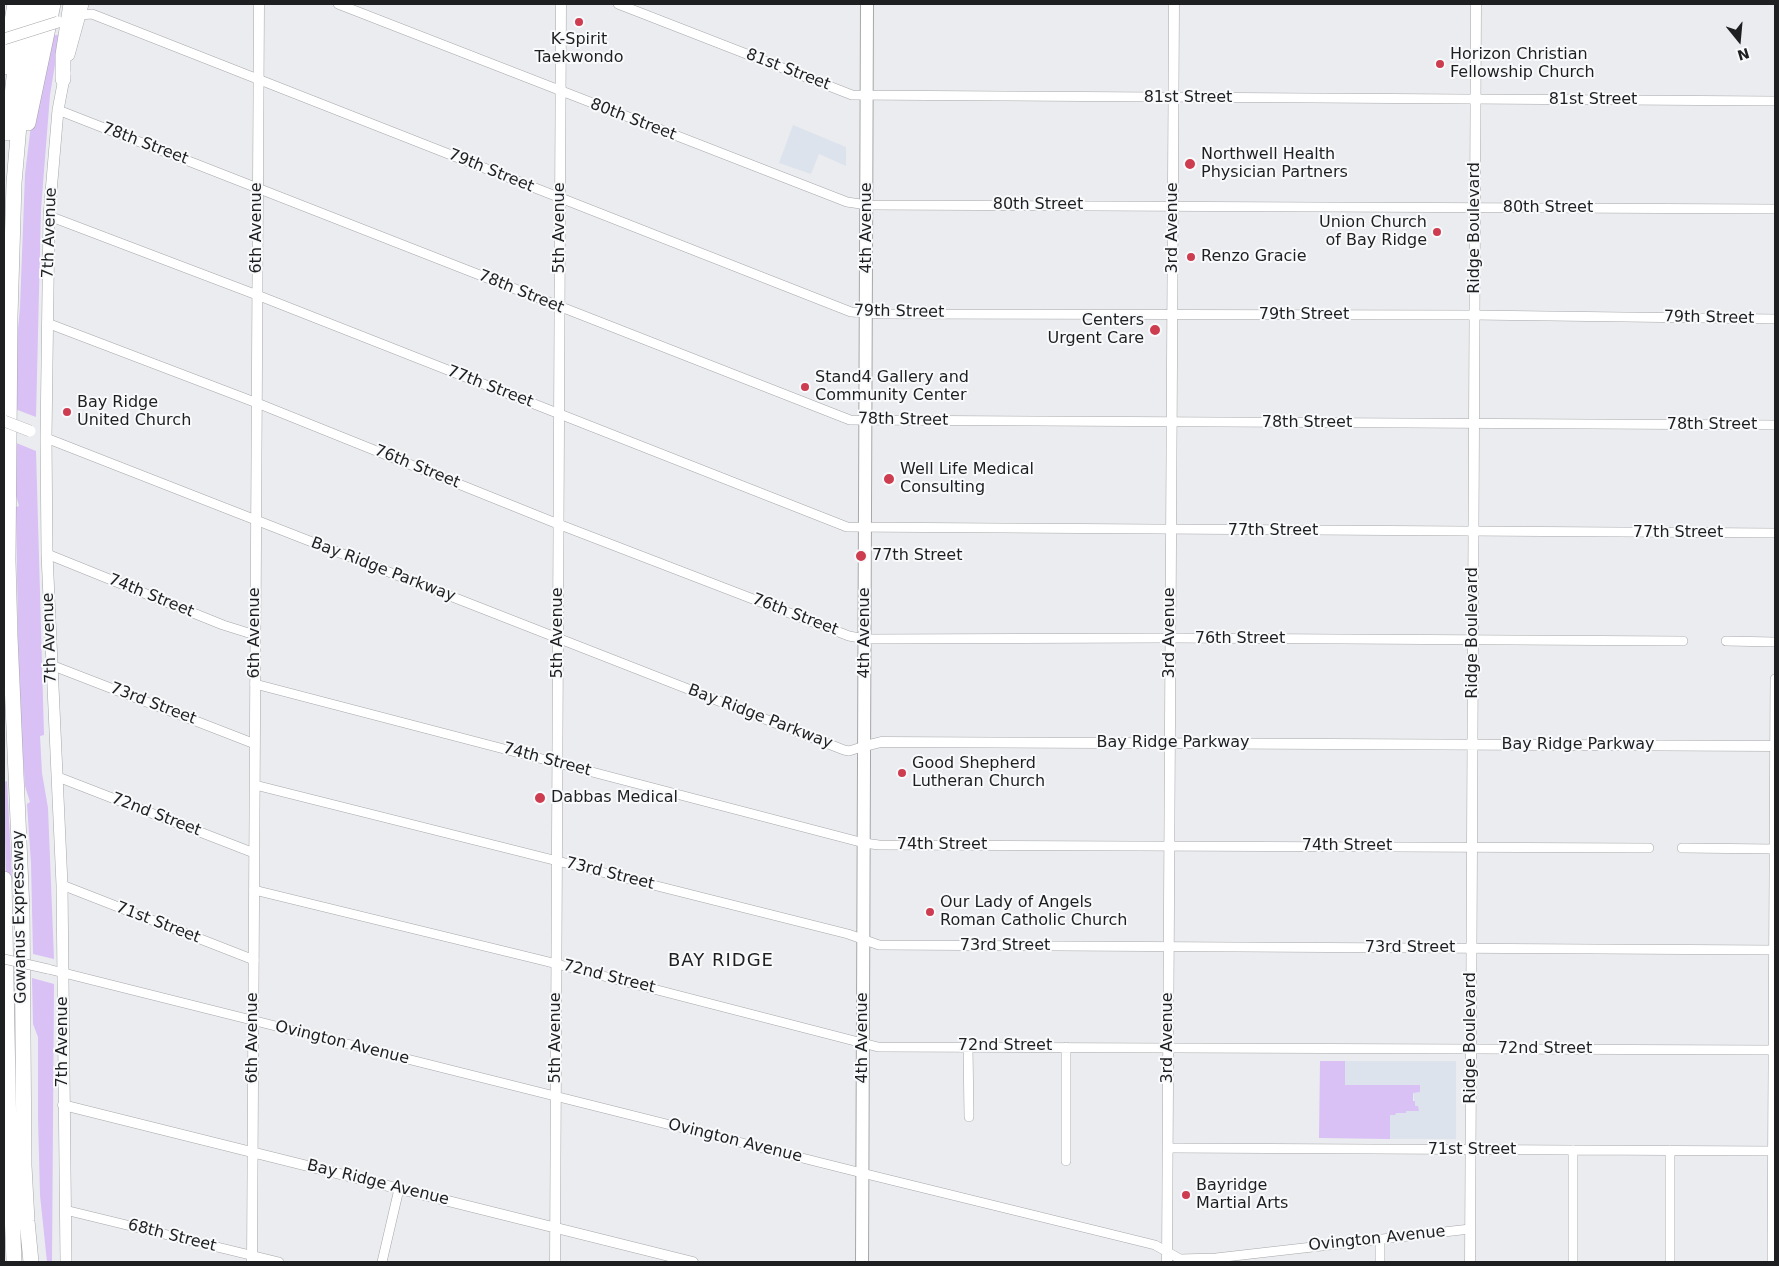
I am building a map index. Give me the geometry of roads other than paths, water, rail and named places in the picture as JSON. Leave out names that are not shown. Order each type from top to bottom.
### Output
[{"type":"highway","points":[[4,67],[15,4]]},
{"type":"highway","points":[[9,188],[10,114],[15,68],[27,4]]},
{"type":"highway","name":"Gowanus Expressway","points":[[31,1262],[24,1166],[22,911],[8,570],[9,188],[38,4]]},
{"type":"highway","points":[[9,188],[33,102],[53,4]]},
{"type":"highway","points":[[63,79],[63,55],[69,15]]},
{"type":"highway","points":[[4,879],[11,1207],[14,1262]]},
{"type":"highway","points":[[4,987],[7,1019]]},
{"type":"main road","points":[[4,39],[69,15],[83,4]]},
{"type":"main road","name":"4th Avenue","points":[[862,1262],[864,528],[868,205],[867,4]]},
{"type":"main road","name":"7th Avenue","points":[[63,79],[58,110],[49,216],[46,438],[47,554],[62,885],[66,1262]]},
{"type":"main road","name":"Bay Ridge Parkway","points":[[4,421],[46,438]]},
{"type":"street","name":"6th Avenue","points":[[252,1259],[259,4]]},
{"type":"street","name":"80th Street","points":[[338,4],[847,202],[868,205],[1775,209]]},
{"type":"street","name":"5th Avenue","points":[[554,1262],[561,4]]},
{"type":"street","name":"81st Street","points":[[618,4],[852,96],[1775,101]]},
{"type":"street","name":"3rd Avenue","points":[[1167,1257],[1174,4]]},
{"type":"street","name":"Ridge Boulevard","points":[[1470,1262],[1476,4]]},
{"type":"street","name":"79th Street","points":[[69,15],[92,14],[851,312],[1474,315],[1775,319]]},
{"type":"street","name":"78th Street","points":[[58,110],[850,420],[1775,425]]},
{"type":"street","name":"77th Street","points":[[49,216],[257,295],[847,528],[1775,533]]},
{"type":"street","name":"76th Street","points":[[48,323],[257,403],[558,524],[849,636],[865,639],[1170,638],[1682,641]]},
{"type":"street","name":"Bay Ridge Parkway","points":[[46,438],[849,751],[881,742],[1775,746]]},
{"type":"street","name":"74th Street","points":[[47,554],[223,625],[255,635]]},
{"type":"street","points":[[1726,641],[1775,642]]},
{"type":"street","name":"73rd Street","points":[[51,665],[255,744]]},
{"type":"street","points":[[1772,1262],[1774,1228],[1775,678]]},
{"type":"street","name":"74th Street","points":[[256,684],[864,843],[879,845],[1649,848]]},
{"type":"street","name":"72nd Street","points":[[58,777],[254,853]]},
{"type":"street","name":"73rd Street","points":[[255,785],[848,934],[879,946],[1774,950]]},
{"type":"street","points":[[1682,848],[1775,849]]},
{"type":"street","name":"71st Street","points":[[62,885],[254,960]]},
{"type":"street","name":"72nd Street","points":[[254,890],[878,1046],[1774,1050]]},
{"type":"street","name":"Ovington Avenue","points":[[4,959],[1155,1245],[1167,1257],[1180,1259],[1216,1258],[1470,1229]]},
{"type":"street","points":[[968,1046],[969,1117]]},
{"type":"street","points":[[1066,1047],[1066,1161]]},
{"type":"street","name":"Bay Ridge Avenue","points":[[64,1105],[693,1262]]},
{"type":"street","name":"71st Street","points":[[1168,1148],[1774,1151]]},
{"type":"street","points":[[1573,1150],[1573,1262]]},
{"type":"street","points":[[1670,1150],[1670,1262]]},
{"type":"street","points":[[382,1262],[399,1189]]},
{"type":"street","name":"68th Street","points":[[65,1210],[252,1259],[279,1262]]},
{"type":"street","points":[[1380,1239],[1380,1262]]},
{"type":"place","name":"K-Spirit Taekwondo","points":[[579,22]]},
{"type":"place","name":"Horizon Christian Fellowship Church","points":[[1440,64]]},
{"type":"place","name":"Northwell Health Physician Partners","points":[[1190,164]]},
{"type":"place","name":"Union Church of Bay Ridge","points":[[1437,232]]},
{"type":"place","name":"Renzo Gracie","points":[[1191,257]]},
{"type":"place","name":"Centers Urgent Care","points":[[1155,330]]},
{"type":"place","name":"Stand4 Gallery and Community Center","points":[[805,387]]},
{"type":"place","name":"Bay Ridge United Church","points":[[67,412]]},
{"type":"place","name":"Well Life Medical Consulting","points":[[889,479]]},
{"type":"place","name":"77th Street","points":[[861,556]]},
{"type":"place","name":"Good Shepherd Lutheran Church","points":[[902,773]]},
{"type":"place","name":"Dabbas Medical","points":[[540,798]]},
{"type":"place","name":"Our Lady of Angels Roman Catholic Church","points":[[930,912]]},
{"type":"place","name":"Bayridge Martial Arts","points":[[1186,1195]]},
{"type":"district","name":"BAY RIDGE","points":[[721,961]]}]
